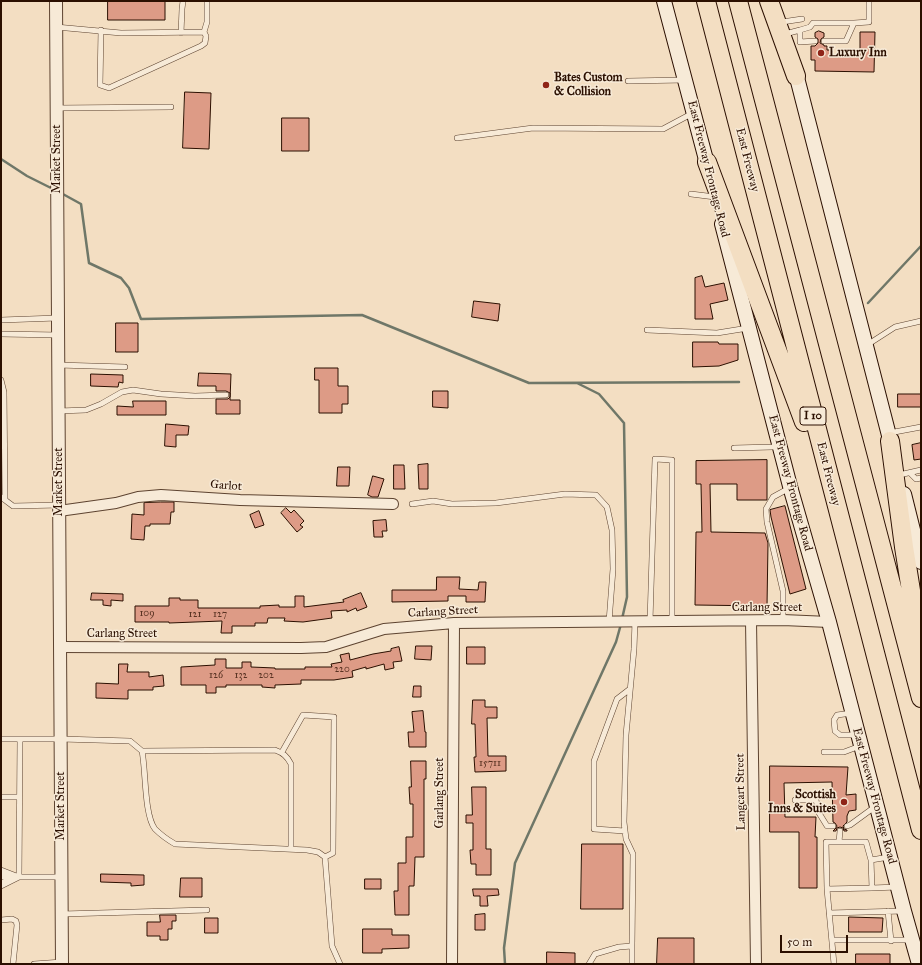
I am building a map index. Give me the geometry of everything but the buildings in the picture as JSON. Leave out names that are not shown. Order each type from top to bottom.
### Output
[{"type":"highway","name":"East Freeway","points":[[706,1],[921,830]]},
{"type":"highway","name":"I 10","points":[[738,1],[828,349],[921,698]]},
{"type":"highway","points":[[769,1],[796,76]]},
{"type":"highway","points":[[707,162],[840,520]]},
{"type":"highway","points":[[889,437],[904,547],[921,653]]},
{"type":"main road","name":"East Freeway Frontage Road","points":[[664,1],[791,490],[829,622],[904,911],[917,953]]},
{"type":"main road","points":[[777,1],[889,437],[904,474],[917,530],[921,562]]},
{"type":"street","name":"Market Street","points":[[56,1],[62,963]]},
{"type":"street","name":"Garlot","points":[[59,508],[116,503],[138,497],[161,495],[240,500],[393,504]]},
{"type":"street","name":"Carlang Street","points":[[60,647],[320,647],[384,629],[454,623],[751,620],[829,622]]},
{"type":"street","name":"Langcart Street","points":[[751,620],[756,964]]},
{"type":"street","name":"Garlang Street","points":[[452,964],[454,623]]},
{"type":"lane","points":[[181,33],[183,1]]},
{"type":"lane","points":[[101,30],[100,85],[109,88],[201,46],[206,40],[204,32],[207,22],[207,1]]},
{"type":"lane","points":[[784,28],[800,30],[810,27],[812,21],[854,23],[869,22],[869,1]]},
{"type":"lane","points":[[784,28],[802,19]]},
{"type":"lane","points":[[824,41],[846,41],[854,23]]},
{"type":"lane","points":[[56,27],[101,30],[120,33],[204,32]]},
{"type":"lane","points":[[800,30],[800,42],[815,41]]},
{"type":"lane","points":[[628,81],[685,80]]},
{"type":"lane","points":[[57,108],[171,108]]},
{"type":"lane","points":[[457,138],[534,128],[663,129],[694,113]]},
{"type":"lane","points":[[691,194],[715,197]]},
{"type":"lane","points":[[1,320],[58,318]]},
{"type":"lane","points":[[866,346],[895,327],[921,321]]},
{"type":"lane","points":[[647,330],[717,332],[749,328]]},
{"type":"lane","points":[[1,334],[58,335]]},
{"type":"lane","points":[[58,365],[125,367]]},
{"type":"lane","points":[[1,380],[4,392],[3,498],[13,506],[59,508]]},
{"type":"lane","points":[[59,411],[86,410],[101,404],[122,392],[133,390],[161,394],[195,396],[226,395]]},
{"type":"lane","points":[[889,437],[921,427]]},
{"type":"lane","points":[[734,448],[780,446]]},
{"type":"lane","points":[[650,621],[655,459],[672,460],[672,621]]},
{"type":"lane","points":[[904,474],[921,470]]},
{"type":"lane","points":[[904,474],[916,479],[921,478]]},
{"type":"lane","points":[[783,620],[782,591],[767,522],[766,508],[773,497],[784,491],[791,490]]},
{"type":"lane","points":[[412,504],[433,501],[452,504],[496,503],[565,494],[596,495],[607,507],[612,530],[613,569],[609,622]]},
{"type":"lane","points":[[632,964],[633,854],[626,839],[625,831],[626,734],[634,649],[635,621]]},
{"type":"lane","points":[[625,831],[594,829],[594,761],[617,699],[630,689]]},
{"type":"lane","points":[[853,713],[837,715],[834,720],[835,731],[860,741]]},
{"type":"lane","points":[[282,752],[303,715],[334,717],[333,853],[325,857]]},
{"type":"lane","points":[[1,739],[130,741],[142,751],[275,750],[282,752],[288,757],[291,764],[291,849]]},
{"type":"lane","points":[[19,877],[20,740]]},
{"type":"lane","points":[[824,752],[844,752],[860,741]]},
{"type":"lane","points":[[142,751],[149,816],[154,827],[164,837],[175,844],[307,850],[318,852],[325,857],[332,946],[340,964]]},
{"type":"lane","points":[[1,797],[19,797]]},
{"type":"lane","points":[[795,800],[816,800],[819,813],[827,826],[833,826]]},
{"type":"lane","points":[[847,826],[850,826],[877,806]]},
{"type":"lane","points":[[840,831],[840,842]]},
{"type":"lane","points":[[834,964],[827,889],[826,842],[866,842],[871,860],[872,888]]},
{"type":"lane","points":[[871,860],[890,857]]},
{"type":"lane","points":[[1,878],[19,877]]},
{"type":"lane","points":[[1,878],[62,877]]},
{"type":"lane","points":[[827,889],[898,887]]},
{"type":"lane","points":[[62,914],[207,910]]},
{"type":"lane","points":[[888,911],[893,941]]},
{"type":"lane","points":[[829,913],[904,911]]},
{"type":"lane","points":[[1,920],[12,919],[16,921],[17,925],[13,964]]},
{"type":"lane","points":[[832,940],[893,941],[917,953]]},
{"type":"lane","points":[[589,964],[595,954],[619,947],[632,946]]},
{"type":"lane","points":[[34,964],[62,963]]},
{"type":"waterway","points":[[1,159],[27,176],[53,189]]},
{"type":"waterway","points":[[61,193],[81,204],[89,263],[121,278],[129,288],[141,319],[362,315],[529,383],[739,382]]},
{"type":"waterway","points":[[868,303],[921,246]]},
{"type":"waterway","points":[[577,383],[599,394],[624,423],[627,597],[622,619]]},
{"type":"waterway","points":[[505,964],[504,948],[515,863],[616,642],[621,624]]},
{"type":"place","name":"Luxury Inn","points":[[821,53]]},
{"type":"place","name":"Bates Custom & Collision","points":[[546,85]]},
{"type":"place","name":"Scottish Inns & Suites","points":[[844,802]]}]
